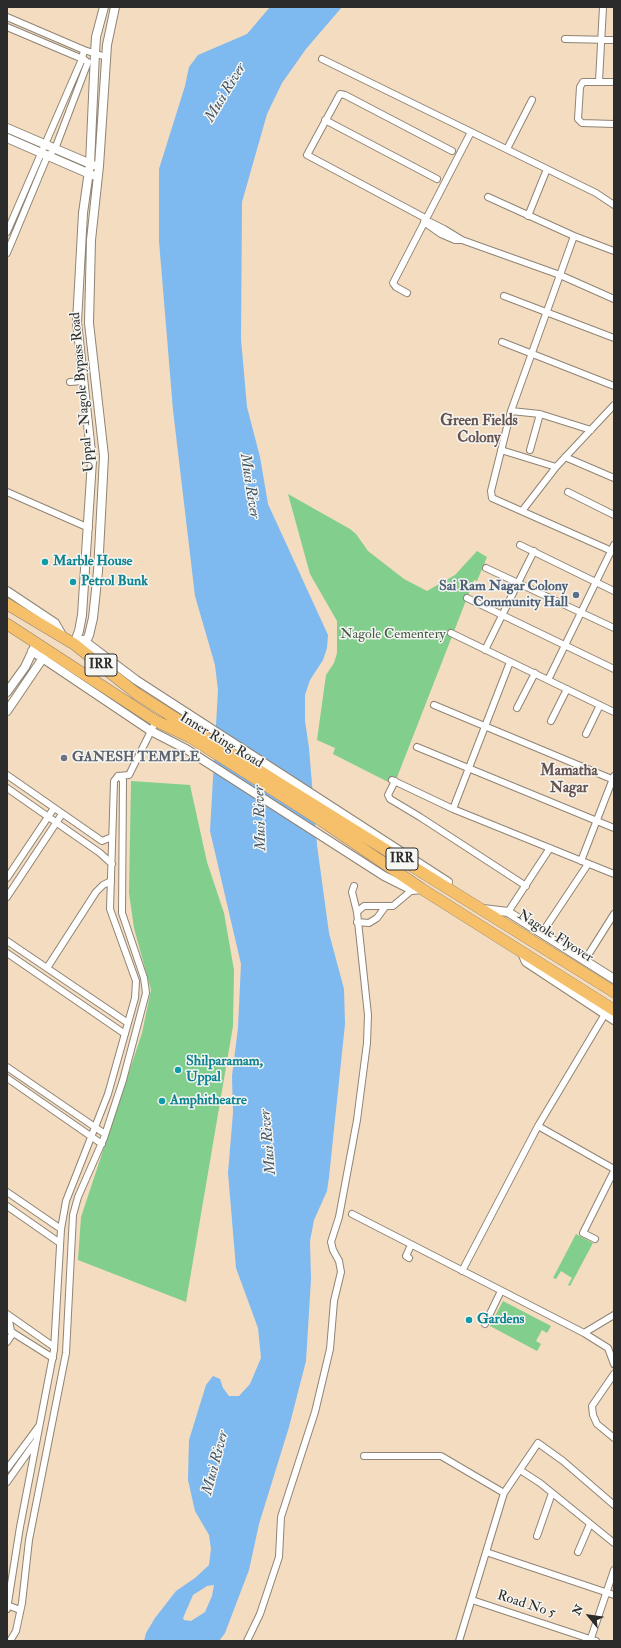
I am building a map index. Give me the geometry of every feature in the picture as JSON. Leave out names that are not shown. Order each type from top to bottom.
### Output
[{"type":"highway","name":"Inner Ring Road","points":[[7,604],[64,638],[80,643],[138,694],[323,816],[417,890],[520,950]]},
{"type":"highway","name":"Inner Ring Road","points":[[7,624],[34,648],[153,726],[190,737],[225,760],[480,908]]},
{"type":"highway","name":"Nagole Flyover","points":[[480,908],[614,992]]},
{"type":"highway","name":"Nagole Flyover","points":[[520,950],[609,1012]]},
{"type":"street","name":"Uppal - Nagole Bypass Road","points":[[80,643],[89,528],[92,451],[82,381],[77,322],[82,220],[90,164],[88,62],[95,53],[96,37],[104,7]]},
{"type":"street","name":"Uppal - Nagole Bypass Road","points":[[80,643],[93,618],[98,571],[104,456],[89,322],[91,240],[99,166],[107,45],[115,7]]},
{"type":"street","points":[[599,81],[603,7]]},
{"type":"street","points":[[7,17],[76,47],[106,57]]},
{"type":"street","points":[[7,27],[88,62]]},
{"type":"street","points":[[565,39],[614,40]]},
{"type":"street","points":[[60,50],[76,47]]},
{"type":"street","points":[[7,232],[44,155],[55,149],[88,62],[84,50]]},
{"type":"street","points":[[322,59],[507,149],[596,194],[614,205]]},
{"type":"street","points":[[7,253],[44,155],[46,145],[88,62]]},
{"type":"street","points":[[614,82],[585,80],[581,83],[579,121],[582,123],[614,124]]},
{"type":"street","points":[[452,150],[345,95],[340,94],[307,155],[425,220],[444,228],[462,240],[560,275],[614,299]]},
{"type":"street","points":[[507,149],[532,100]]},
{"type":"street","points":[[325,120],[437,179]]},
{"type":"street","points":[[7,128],[90,164],[99,166]]},
{"type":"street","points":[[407,293],[396,287],[393,283],[471,132]]},
{"type":"street","points":[[7,138],[98,178]]},
{"type":"street","points":[[528,216],[547,169]]},
{"type":"street","points":[[488,197],[574,236],[614,251]]},
{"type":"street","points":[[548,680],[613,549],[492,498],[491,491],[511,411],[530,353],[574,236]]},
{"type":"street","points":[[504,296],[614,338]]},
{"type":"street","points":[[502,342],[614,386]]},
{"type":"street","points":[[70,382],[82,381]]},
{"type":"street","points":[[522,511],[565,456],[614,405]]},
{"type":"street","points":[[511,411],[540,414],[591,430]]},
{"type":"street","points":[[530,450],[540,414]]},
{"type":"street","points":[[501,450],[556,467]]},
{"type":"street","points":[[565,456],[614,478]]},
{"type":"street","points":[[7,492],[89,528]]},
{"type":"street","points":[[568,492],[614,515]]},
{"type":"street","points":[[520,545],[614,591]]},
{"type":"street","points":[[485,650],[534,551]]},
{"type":"street","points":[[486,568],[614,628]]},
{"type":"street","points":[[7,591],[56,623],[64,638]]},
{"type":"street","points":[[467,598],[614,669]]},
{"type":"street","points":[[451,633],[614,712]]},
{"type":"street","points":[[80,643],[370,830],[452,885],[464,898]]},
{"type":"street","points":[[7,692],[25,667],[34,648]]},
{"type":"street","points":[[7,711],[45,655]]},
{"type":"street","points":[[453,809],[510,662]]},
{"type":"street","points":[[517,708],[535,673]]},
{"type":"street","points":[[551,721],[566,689]]},
{"type":"street","points":[[586,734],[600,704]]},
{"type":"street","points":[[434,705],[614,778],[581,861]]},
{"type":"street","points":[[21,1606],[7,1606],[20,1527],[53,1358],[60,1229],[66,1200],[108,1094],[135,998],[136,981],[110,909],[114,781],[118,776],[129,775],[153,726],[186,749],[384,876],[417,890]]},
{"type":"street","points":[[417,747],[614,828]]},
{"type":"street","points":[[7,775],[102,841],[112,837]]},
{"type":"street","points":[[10,1641],[16,1631],[21,1606],[29,1540],[66,1353],[73,1215],[78,1198],[102,1144],[123,1080],[146,994],[144,978],[122,913],[123,780],[118,776]]},
{"type":"street","points":[[526,886],[390,799],[388,795],[393,781],[453,809],[614,874]]},
{"type":"street","points":[[7,788],[100,853],[112,864]]},
{"type":"street","points":[[7,878],[54,808]]},
{"type":"street","points":[[7,897],[62,814]]},
{"type":"street","points":[[508,912],[550,848]]},
{"type":"street","points":[[542,934],[588,864]]},
{"type":"street","points":[[47,968],[96,892],[103,885],[111,881]]},
{"type":"street","points":[[247,1641],[260,1614],[279,1557],[281,1517],[315,1412],[330,1349],[334,1301],[341,1272],[339,1261],[333,1250],[331,1242],[339,1217],[355,1135],[367,1043],[368,1015],[357,912],[352,892],[354,886]]},
{"type":"street","points":[[357,912],[364,906],[393,906],[417,890]]},
{"type":"street","points":[[358,922],[369,923],[377,918],[384,907]]},
{"type":"street","points":[[480,908],[508,912],[614,979]]},
{"type":"street","points":[[114,922],[122,913]]},
{"type":"street","points":[[585,960],[614,914]]},
{"type":"street","points":[[7,941],[128,1023]]},
{"type":"street","points":[[7,953],[125,1034]]},
{"type":"street","points":[[98,1015],[105,1007]]},
{"type":"street","points":[[462,1271],[538,1126],[609,1012],[614,1020]]},
{"type":"street","points":[[7,1067],[105,1134]]},
{"type":"street","points":[[7,1078],[102,1144]]},
{"type":"street","points":[[538,1126],[614,1170],[583,1233],[595,1239]]},
{"type":"street","points":[[7,1192],[60,1229]]},
{"type":"street","points":[[7,1206],[60,1243]]},
{"type":"street","points":[[352,1214],[462,1271],[473,1280],[501,1291],[584,1333],[608,1348],[614,1364]]},
{"type":"street","points":[[409,1258],[406,1256],[411,1245]]},
{"type":"street","points":[[485,1324],[501,1291]]},
{"type":"street","points":[[7,1315],[54,1347]]},
{"type":"street","points":[[7,1315],[10,1331],[7,1342]]},
{"type":"street","points":[[584,1333],[614,1315]]},
{"type":"street","points":[[10,1331],[53,1358]]},
{"type":"street","points":[[614,1374],[592,1406],[592,1415],[597,1424],[614,1438]]},
{"type":"street","points":[[7,1469],[40,1425]]},
{"type":"street","points":[[7,1482],[38,1439]]},
{"type":"street","points":[[459,1641],[504,1493],[538,1443],[563,1461],[614,1504]]},
{"type":"street","points":[[364,1456],[441,1456],[504,1493]]},
{"type":"street","points":[[520,1470],[552,1493],[614,1543]]},
{"type":"street","points":[[537,1536],[552,1493]]},
{"type":"street","points":[[578,1552],[590,1524]]},
{"type":"street","points":[[486,1552],[614,1596]]},
{"type":"street","points":[[592,1640],[614,1570]]},
{"type":"street","points":[[8,1597],[21,1606]]},
{"type":"street","name":"Road No 5","points":[[472,1600],[592,1640]]},
{"type":"green space","name":"Nagole Cementery","points":[[288,494],[350,529],[356,534],[368,551],[404,579],[427,591],[455,575],[477,551],[487,557],[477,581],[474,580],[394,785],[333,754],[335,748],[317,740],[326,675],[334,663],[337,653],[337,621],[310,574]]},
{"type":"green space","name":"Shilparamam, Uppal","points":[[131,781],[190,785],[207,862],[224,913],[234,970],[233,1026],[186,1302],[78,1260],[81,1217],[142,1033],[151,990],[134,928],[129,893]]},
{"type":"green space","points":[[576,1234],[593,1243],[570,1286],[568,1285],[572,1278],[561,1271],[556,1279],[553,1278]]},
{"type":"green space","points":[[503,1301],[551,1326],[547,1333],[542,1330],[536,1341],[541,1344],[537,1351],[490,1326]]},
{"type":"water","name":"Musi River","points":[[270,7],[342,7],[306,49],[282,83],[267,114],[242,202],[241,339],[247,407],[260,457],[268,504],[328,635],[327,648],[323,660],[310,680],[305,695],[305,721],[309,748],[317,845],[329,933],[344,989],[345,1024],[327,1191],[314,1220],[310,1241],[311,1279],[306,1361],[289,1427],[259,1524],[249,1570],[225,1633],[219,1641],[144,1641],[146,1633],[155,1618],[176,1591],[195,1578],[209,1565],[211,1549],[209,1535],[195,1511],[188,1480],[189,1440],[206,1385],[213,1376],[220,1379],[223,1388],[229,1396],[239,1396],[250,1384],[261,1358],[258,1328],[236,1268],[228,1173],[233,1113],[232,1076],[238,1028],[241,964],[210,831],[218,690],[215,665],[195,596],[173,410],[159,241],[159,169],[185,86],[189,67],[198,55],[247,34]],"holes":[[[214,1585],[212,1596],[205,1612],[191,1621],[184,1620],[183,1618],[193,1595],[207,1586]]]},
{"type":"place","name":"Marble House","points":[[45,562]]},
{"type":"place","name":"Petrol Bunk","points":[[73,582]]},
{"type":"place","name":"Sai Ram Nagar Colony Community Hall","points":[[576,595]]},
{"type":"place","name":"GANESH TEMPLE","points":[[64,758]]},
{"type":"place","name":"Shilparamam, Uppal","points":[[178,1070]]},
{"type":"place","name":"Amphitheatre","points":[[162,1101]]},
{"type":"place","name":"Gardens","points":[[469,1320]]},
{"type":"district","name":"Green Fields Colony","points":[[479,430]]},
{"type":"district","name":"Mamatha Nagar","points":[[569,780]]}]
